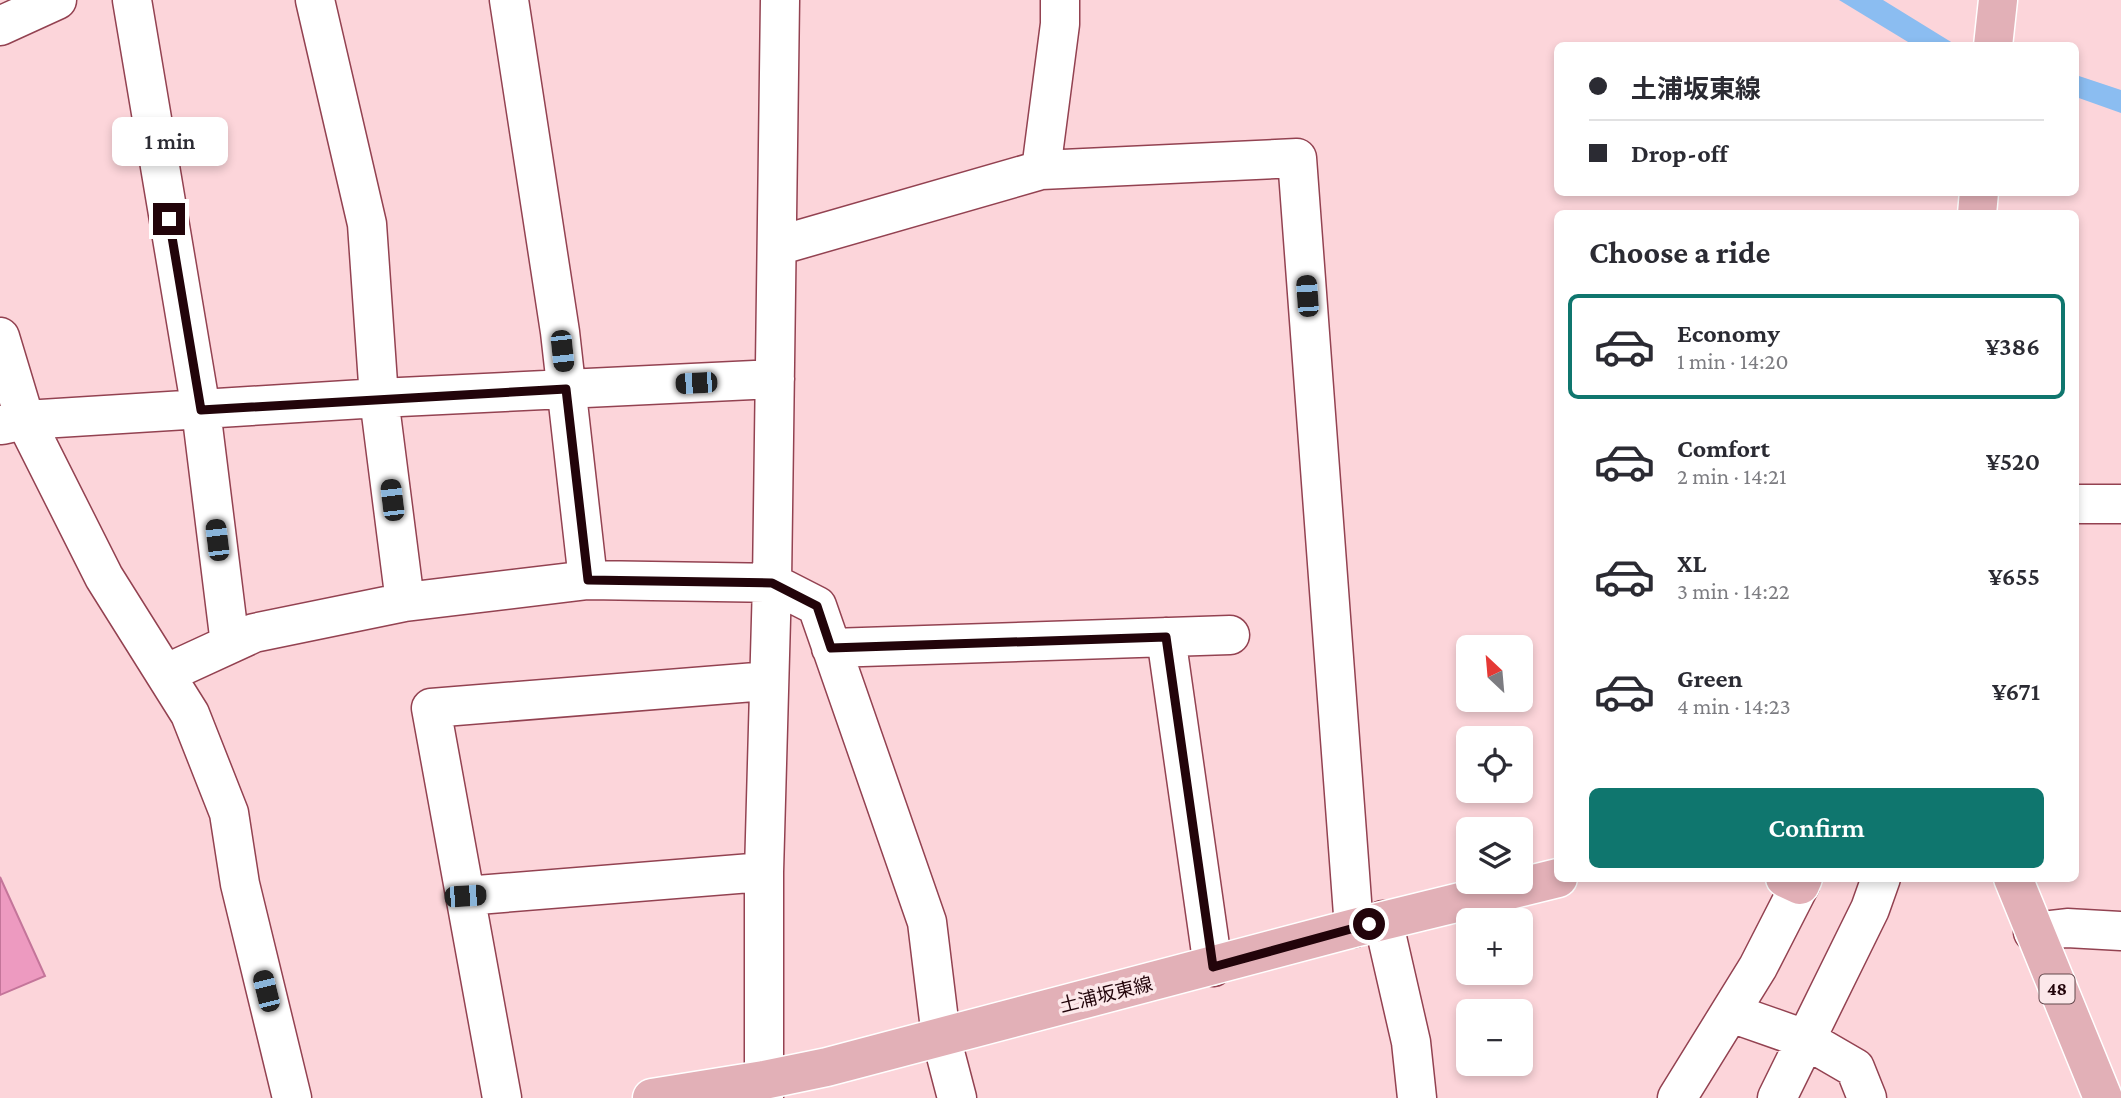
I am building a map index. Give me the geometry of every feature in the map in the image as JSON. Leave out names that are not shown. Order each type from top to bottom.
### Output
[{"type":"main road","points":[[1993,42],[1998,0]]},
{"type":"main road","name":"土浦坂東線","points":[[652,1098],[764,1089],[827,1067],[1369,924],[1554,879]]},
{"type":"main road","name":"48","points":[[2014,882],[2104,1098]]},
{"type":"street","points":[[0,26],[57,0]]},
{"type":"street","points":[[132,0],[201,410],[230,644]]},
{"type":"street","points":[[314,0],[367,224],[379,398],[405,602]]},
{"type":"street","points":[[509,0],[560,332],[588,580]]},
{"type":"street","points":[[764,1089],[764,872],[767,681],[772,583],[780,0]]},
{"type":"street","points":[[1041,170],[1060,24],[1060,0]]},
{"type":"street","points":[[777,246],[1041,170],[1297,158],[1369,924],[1411,1042],[1417,1098]]},
{"type":"street","points":[[0,337],[13,423],[104,577],[190,714],[229,813],[240,884],[292,1098]]},
{"type":"street","points":[[13,423],[379,398],[775,379]]},
{"type":"street","points":[[2079,504],[2121,504]]},
{"type":"street","points":[[165,674],[254,632],[405,602],[588,580],[772,583],[817,606],[928,922],[941,1037],[957,1098]]},
{"type":"street","points":[[831,648],[1230,635]]},
{"type":"street","points":[[1166,637],[1213,967]]},
{"type":"street","points":[[502,1098],[431,708],[767,681]]},
{"type":"street","points":[[465,896],[764,872]]},
{"type":"street","points":[[1677,1098],[1773,940],[1796,882]]},
{"type":"street","points":[[1777,1098],[1870,909],[1880,882]]},
{"type":"street","points":[[2033,932],[2067,928],[2121,931]]},
{"type":"street","points":[[1731,1013],[1805,1039],[1855,1068],[1867,1098]]},
{"type":"water","points":[[1839,0],[1883,0],[1951,42],[1908,42]]},
{"type":"water","points":[[2079,76],[2121,90],[2121,113],[2079,98]]},
{"type":"building","points":[[0,877],[45,976],[0,995]]},
{"type":"route","points":[[169,219],[201,410],[566,389],[588,580],[772,583],[817,606],[831,648],[1166,637],[1213,967],[1369,924]]}]
